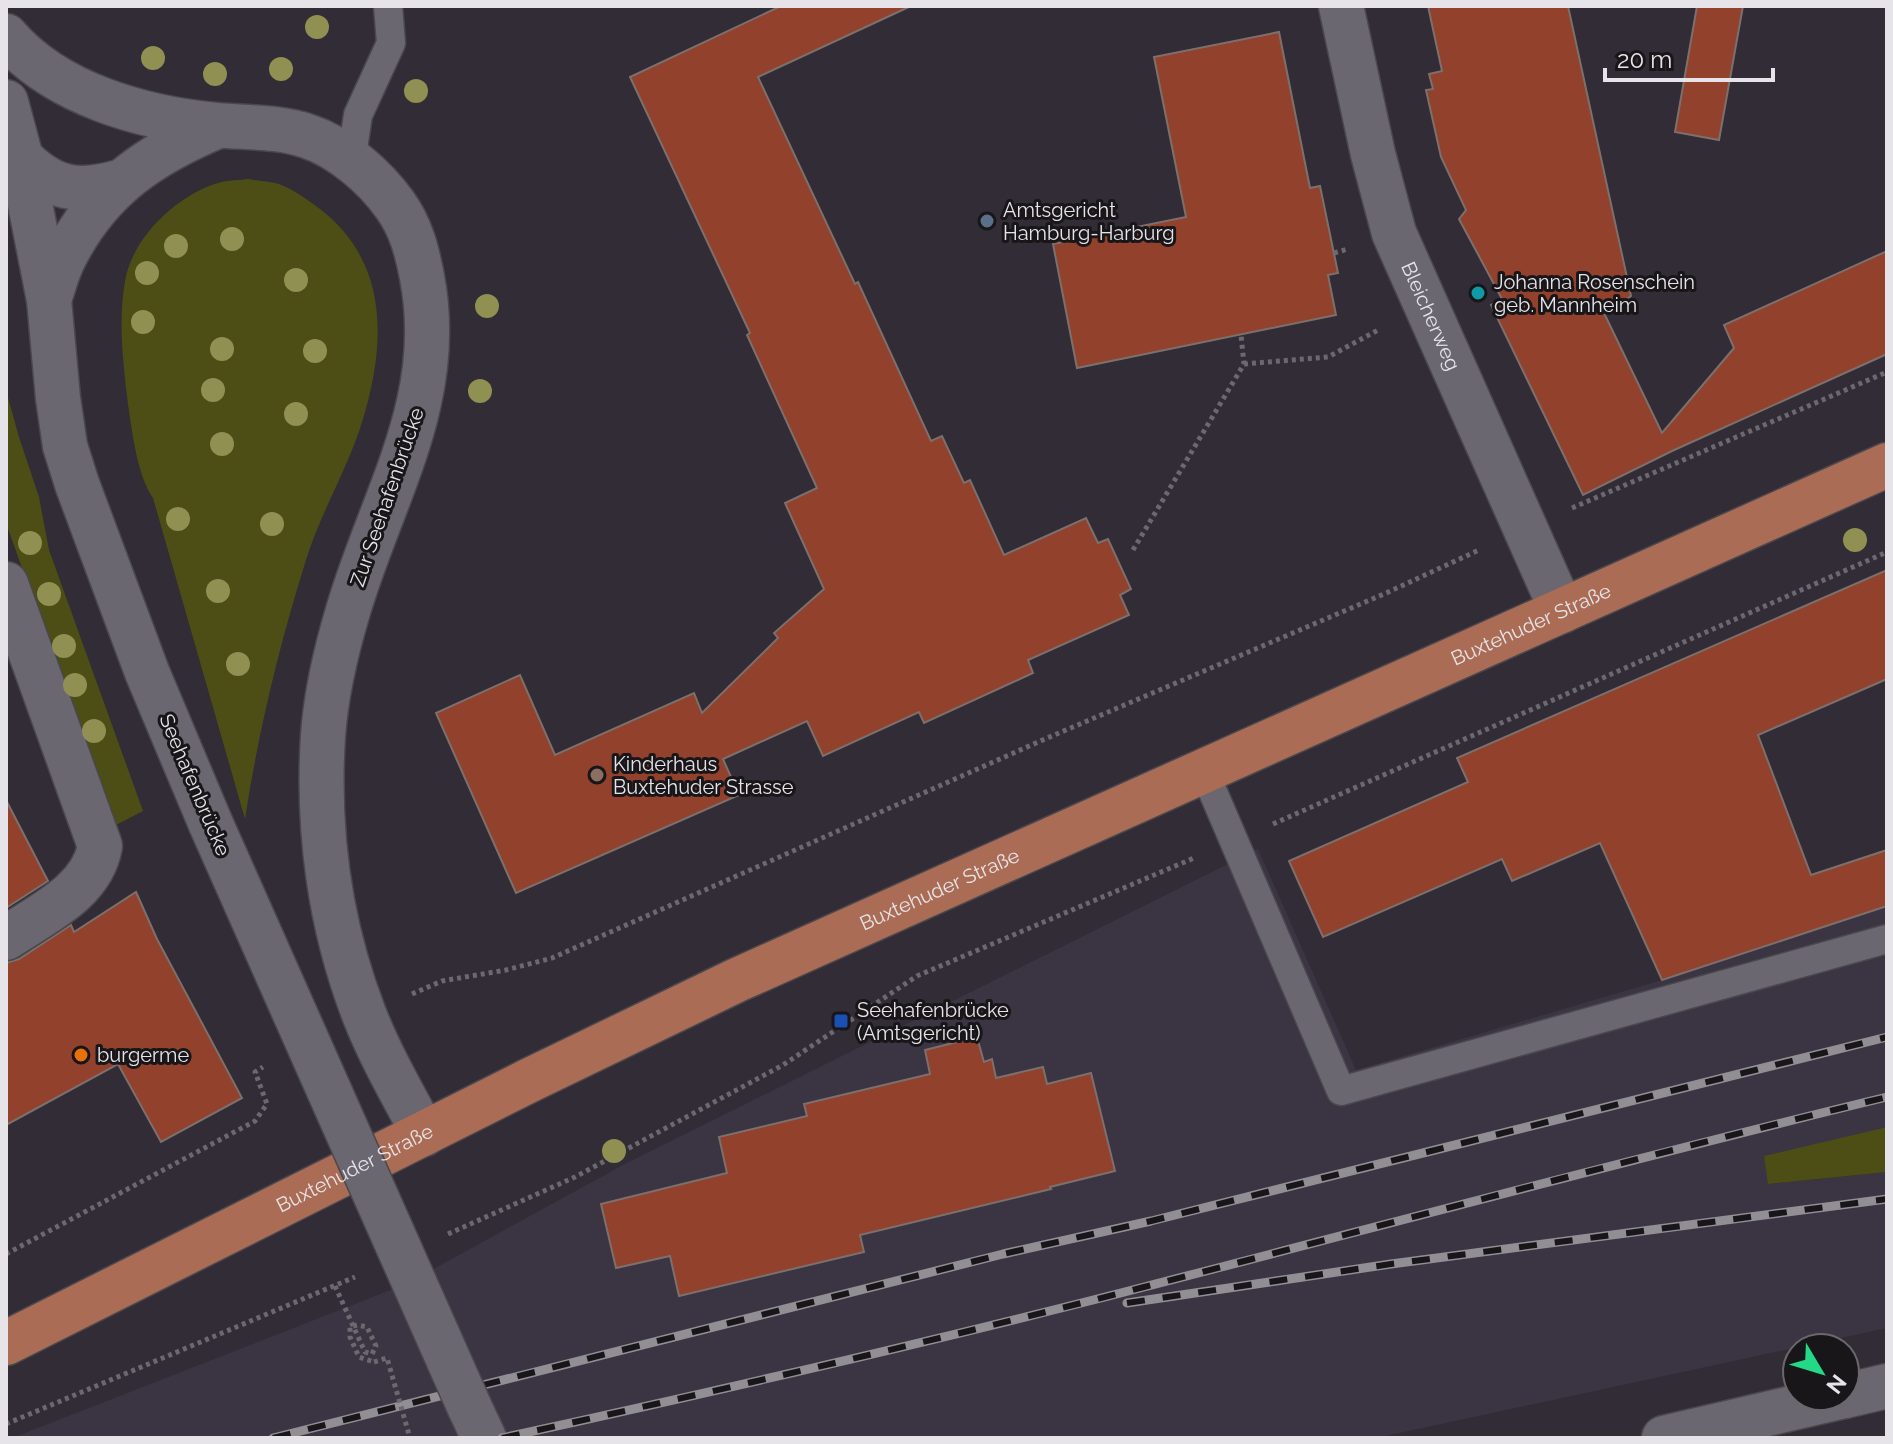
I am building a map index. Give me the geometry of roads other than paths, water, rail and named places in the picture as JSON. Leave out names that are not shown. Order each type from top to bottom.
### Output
[{"type":"main road","name":"Bleicherweg","points":[[1341,6],[1373,154],[1394,233],[1562,611]]},
{"type":"main road","points":[[6,36],[56,77],[94,96],[135,111],[218,126]]},
{"type":"main road","name":"Seehafenbrücke","points":[[6,102],[21,158],[49,300],[65,446],[77,484],[147,672],[472,1427]]},
{"type":"main road","name":"Zur Seehafenbrücke","points":[[49,300],[65,255],[89,216],[119,182],[149,159],[183,140],[218,126],[259,128],[309,136],[365,172],[395,205],[412,234],[425,294],[427,366],[419,409],[348,610],[333,671],[323,733],[321,796],[326,863],[334,913],[365,1015],[424,1134]]},
{"type":"main road","points":[[21,158],[36,173],[55,184],[76,189],[98,188],[119,182]]},
{"type":"main road","name":"Buxtehuder Straße","points":[[6,1343],[737,980],[1887,465]]},
{"type":"main road","points":[[6,584],[100,846],[98,859],[82,885],[6,938]]},
{"type":"main road","points":[[1861,1392],[1887,1386]]},
{"type":"main road","points":[[1664,1438],[1781,1411]]},
{"type":"lane","points":[[351,162],[358,115],[391,43],[388,6]]},
{"type":"lane","points":[[1204,771],[1341,1091],[1887,939]]},
{"type":"railway","points":[[273,1438],[1003,1254],[1151,1221],[1887,1037]]},
{"type":"railway","points":[[502,1438],[984,1327],[1887,1097]]},
{"type":"railway","points":[[1127,1303],[1391,1264],[1887,1199]]},
{"type":"place","name":"Amtsgericht Hamburg-Harburg","points":[[987,221]]},
{"type":"place","name":"Johanna Rosenschein geb. Mannheim","points":[[1478,293]]},
{"type":"place","name":"Kinderhaus Buxtehuder Strasse","points":[[597,775]]},
{"type":"place","name":"Seehafenbrücke (Amtsgericht)","points":[[841,1021]]},
{"type":"place","name":"burgerme","points":[[81,1055]]}]
